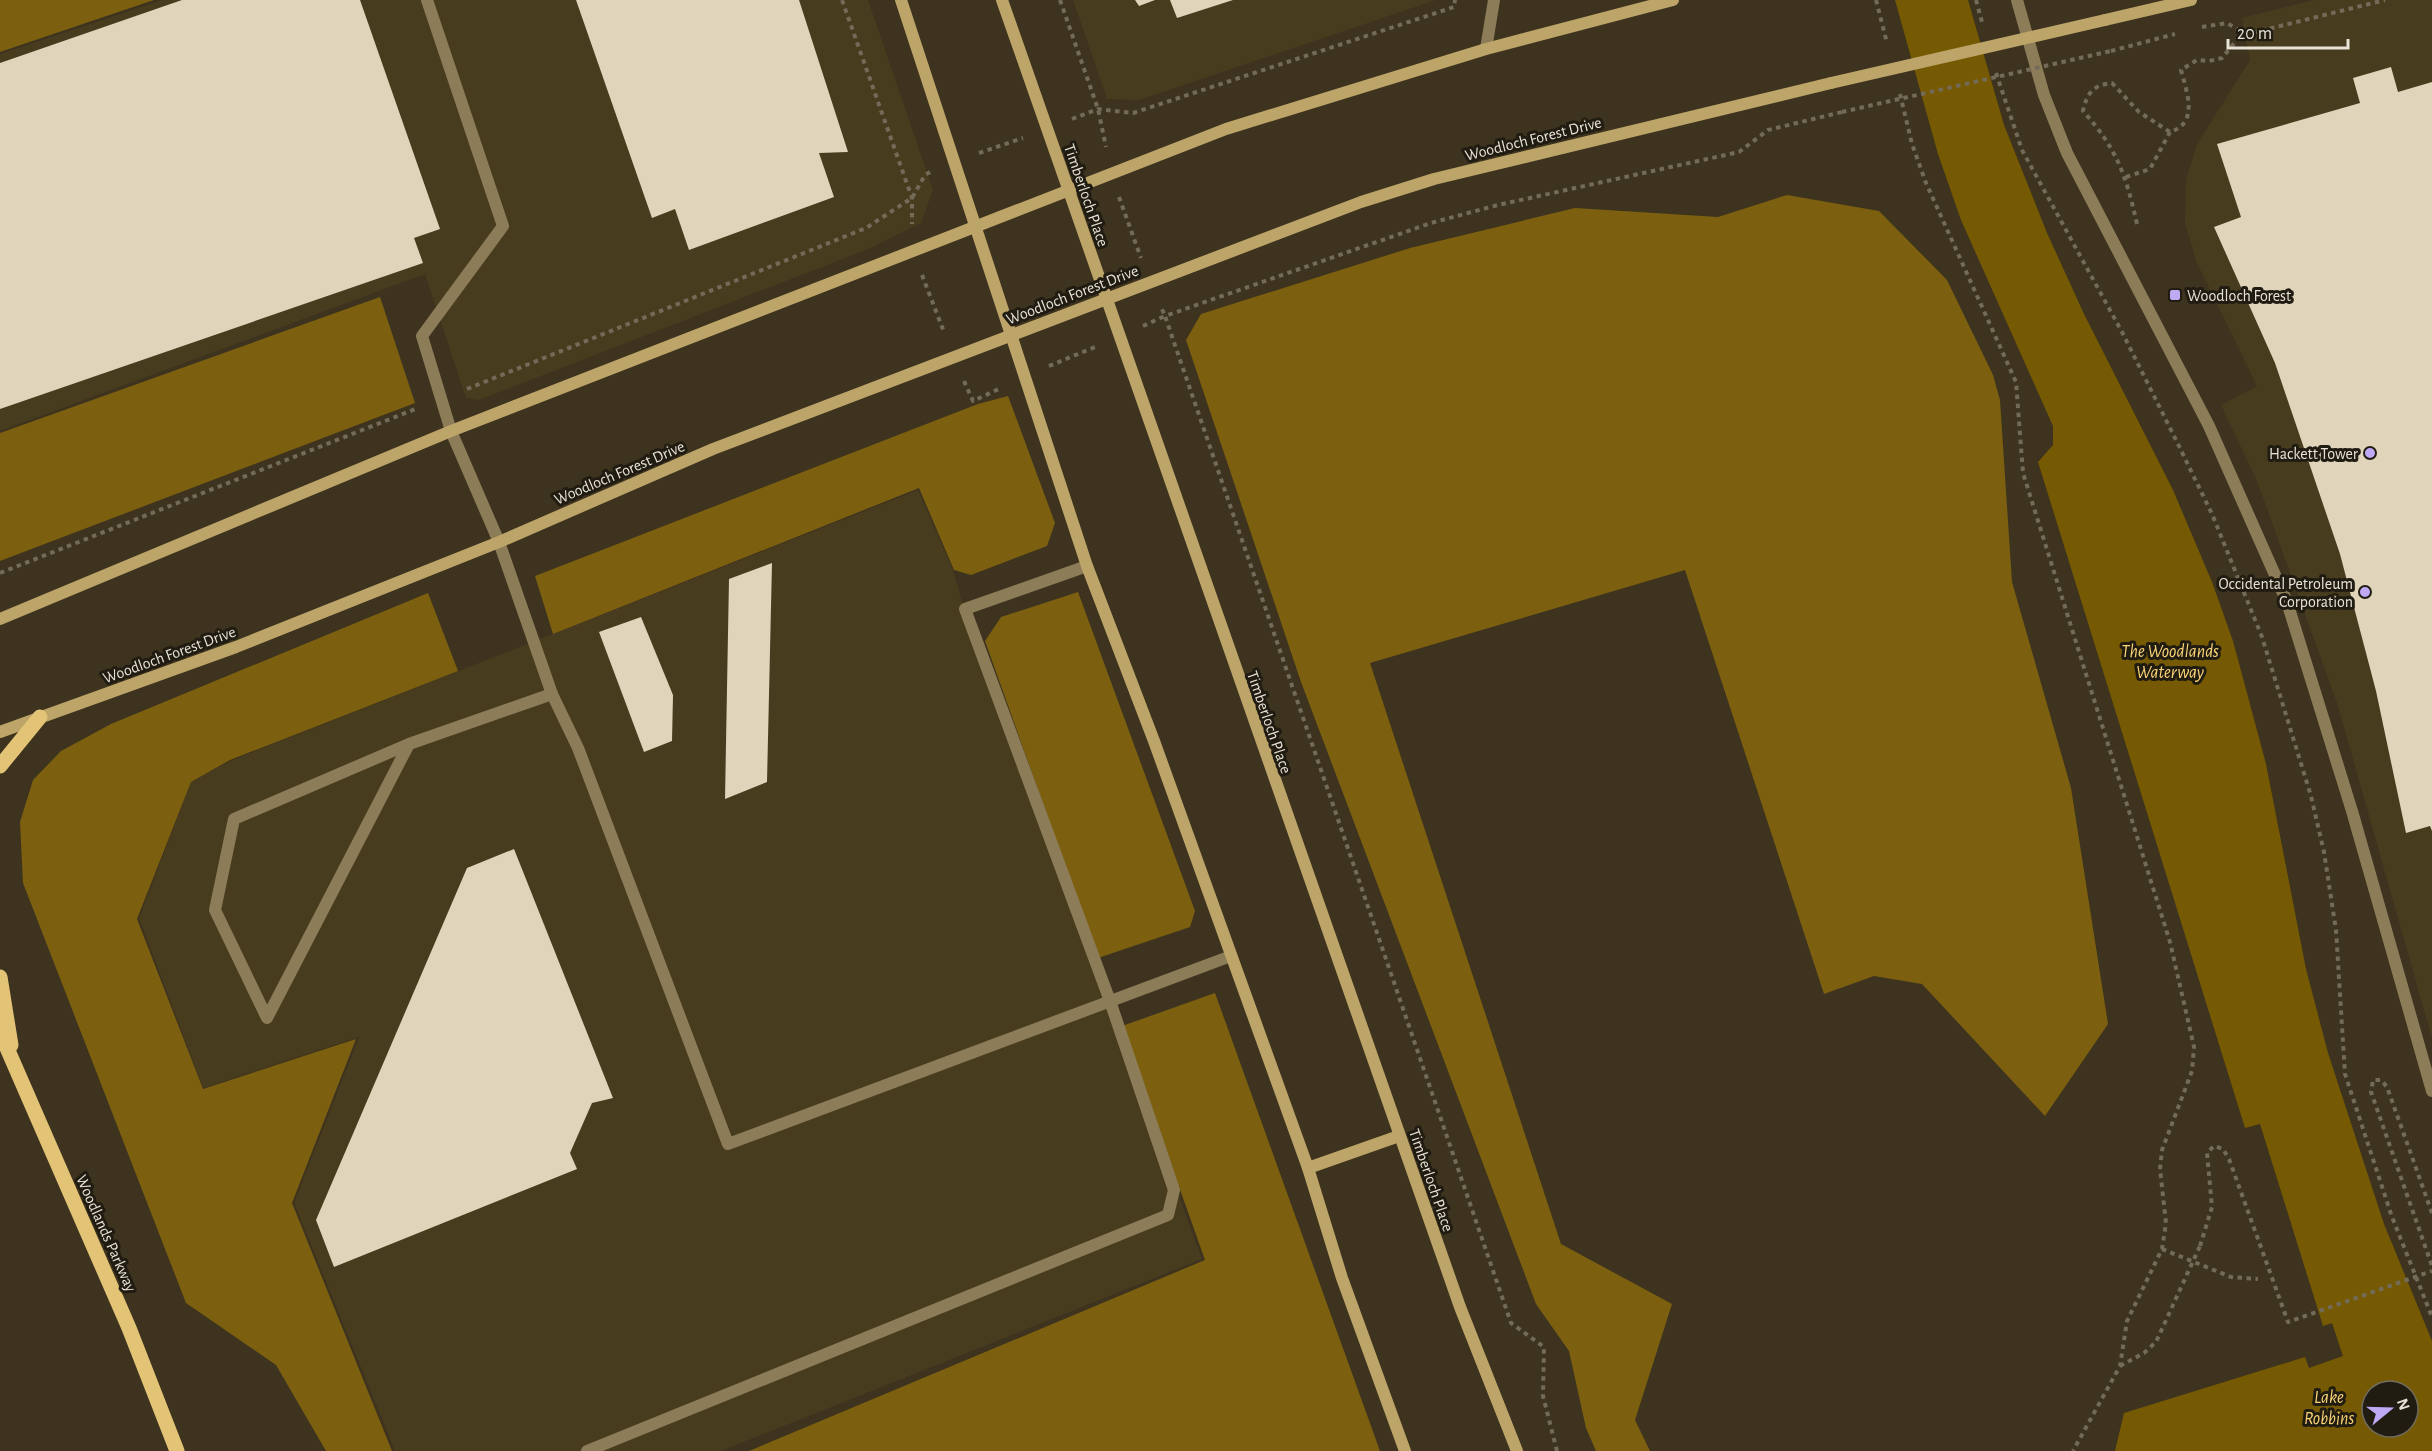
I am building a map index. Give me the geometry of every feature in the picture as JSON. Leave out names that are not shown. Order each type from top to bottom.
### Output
[{"type":"main road","points":[[0,766],[40,717]]},
{"type":"main road","points":[[0,977],[14,1066]]},
{"type":"main road","name":"Woodlands Parkway","points":[[0,1032],[129,1328],[177,1451]]},
{"type":"main road","points":[[0,1047],[14,1066]]},
{"type":"street","points":[[427,0],[503,226],[422,336],[451,432],[499,542],[552,694],[578,748],[728,1144],[1231,956]]},
{"type":"street","points":[[901,0],[1087,566],[1154,741],[1308,1168],[1342,1278],[1405,1451]]},
{"type":"street","name":"Timberloch Place","points":[[1002,0],[1118,338],[1399,1136],[1460,1307],[1517,1451]]},
{"type":"street","points":[[1486,49],[1494,0]]},
{"type":"street","points":[[2018,0],[2055,125],[2209,426],[2288,602],[2352,811],[2432,1091]]},
{"type":"street","name":"Woodloch Forest Drive","points":[[0,732],[236,647],[499,542],[714,449],[1361,202],[1434,179],[1832,83],[2191,0]]},
{"type":"street","points":[[0,619],[451,432],[1226,129],[1486,49],[1665,1]]},
{"type":"street","points":[[587,1451],[1168,1215],[1174,1190],[1110,1001],[965,609],[1087,566]]},
{"type":"street","points":[[409,744],[267,1018],[215,910],[234,819],[409,744],[552,694]]},
{"type":"street","points":[[1308,1168],[1399,1136]]},
{"type":"path","points":[[842,0],[912,198],[913,250],[953,357],[973,400],[1165,316],[1431,223],[1498,205],[1739,152],[1768,130],[2111,51],[2186,31]]},
{"type":"path","points":[[912,198],[925,175],[955,161],[1098,109],[1133,113],[1454,7],[1455,0]]},
{"type":"path","points":[[1876,0],[1889,52]]},
{"type":"path","points":[[1976,0],[1982,23]]},
{"type":"path","points":[[2125,178],[2150,169],[2170,132],[2181,128],[2188,119],[2189,99],[2181,70],[2197,60],[2209,61],[2222,58],[2240,36],[2385,0]]},
{"type":"path","points":[[2197,28],[2227,23],[2237,29],[2240,36]]},
{"type":"path","points":[[1994,69],[2022,150],[2122,332],[2176,440],[2212,514],[2262,637],[2311,796],[2324,852],[2336,930],[2345,1074],[2388,1206],[2432,1317]]},
{"type":"path","points":[[1898,83],[1912,144],[1926,183],[2016,382],[2023,472],[2170,942],[2194,1047],[2192,1071],[2162,1150],[2160,1169],[2166,1223],[2162,1249],[2127,1321],[2120,1366],[2073,1451]]},
{"type":"path","points":[[2119,251],[2140,239],[2125,178],[2105,136],[2083,111],[2087,95],[2099,84],[2112,83],[2139,112],[2170,132]]},
{"type":"path","points":[[1165,316],[1511,1323],[1544,1347],[1543,1396],[1557,1451]]},
{"type":"path","points":[[2120,1366],[2144,1353],[2156,1342],[2193,1263],[2212,1207],[2207,1153],[2214,1146],[2223,1149],[2229,1160],[2288,1322],[2432,1269],[2371,1092],[2370,1083],[2373,1080],[2381,1080],[2387,1087],[2432,1213]]},
{"type":"path","points":[[2162,1249],[2231,1277],[2258,1279]]},
{"type":"path","points":[[2426,1305],[2432,1303]]},
{"type":"shaded area","points":[[0,0],[154,0],[0,52]]},
{"type":"shaded area","points":[[162,0],[868,0],[933,190],[921,223],[866,250],[479,400],[466,398],[425,274],[0,431],[0,54]]},
{"type":"shaded area","points":[[1073,0],[1436,0],[1139,100],[1107,99]]},
{"type":"shaded area","name":"Occidental Petroleum Corporation","points":[[2314,0],[2432,0],[2432,1038],[2337,703],[2257,481],[2221,405],[2257,386],[2197,263],[2185,223],[2186,180],[2197,144],[2250,60],[2242,18]]},
{"type":"shaded area","points":[[1787,195],[1879,211],[1947,280],[1993,375],[2000,400],[2012,582],[2071,788],[2108,1024],[2045,1116],[1922,984],[1874,976],[1824,994],[1685,570],[1370,663],[1561,1244],[1672,1304],[1635,1420],[1650,1451],[1596,1451],[1586,1428],[1569,1351],[1536,1304],[1301,682],[1186,340],[1201,314],[1410,248],[1575,208],[1718,217]]},
{"type":"shaded area","points":[[380,297],[415,403],[0,561],[0,433]]},
{"type":"shaded area","points":[[1008,396],[1055,523],[1047,546],[971,575],[954,570],[919,488],[553,634],[535,576],[978,404]]},
{"type":"shaded area","points":[[918,490],[953,570],[964,609],[1202,1259],[721,1451],[395,1451],[294,1203],[359,1037],[203,1088],[139,918],[191,782],[230,761]]},
{"type":"shaded area","points":[[1078,592],[1195,911],[1190,927],[1098,958],[985,641],[1001,617]]},
{"type":"shaded area","points":[[428,593],[458,671],[230,760],[191,782],[137,919],[203,1089],[356,1039],[292,1203],[392,1451],[326,1451],[276,1365],[186,1303],[23,883],[20,822],[33,780],[61,751],[111,724]]},
{"type":"shaded area","points":[[1215,993],[1380,1451],[749,1451],[1205,1260],[1122,1026]]},
{"type":"water","name":"The Woodlands Waterway","points":[[1895,0],[1968,0],[2004,125],[2047,233],[2084,314],[2173,490],[2212,582],[2233,641],[2266,764],[2306,969],[2328,1053],[2384,1224],[2432,1341],[2432,1451],[2115,1451],[2124,1413],[2305,1357],[2309,1368],[2343,1356],[2332,1323],[2323,1326],[2260,1124],[2245,1128],[2038,462],[2053,445],[2053,426],[1961,220],[1938,154]]},
{"type":"building","points":[[182,0],[360,0],[440,229],[414,238],[423,263],[0,409],[0,63]]},
{"type":"building","points":[[576,0],[799,0],[848,152],[819,153],[834,197],[689,250],[675,209],[652,218]]},
{"type":"building","points":[[1135,0],[1155,0],[1139,6]]},
{"type":"building","points":[[1170,0],[1233,0],[1177,18]]},
{"type":"building","name":"Occidental Petroleum Corporation","points":[[2391,67],[2398,92],[2432,82],[2432,831],[2430,826],[2406,833],[2376,691],[2340,554],[2275,363],[2214,227],[2241,217],[2217,144],[2360,103],[2353,78]]},
{"type":"building","points":[[772,563],[767,782],[725,799],[729,579]]},
{"type":"building","points":[[641,617],[673,695],[672,741],[644,752],[599,632]]},
{"type":"building","points":[[514,849],[613,1098],[592,1103],[570,1153],[577,1169],[334,1267],[316,1220],[467,868]]},
{"type":"place","name":"Woodloch Forest","points":[[2175,295]]},
{"type":"place","name":"Hackett Tower","points":[[2370,453]]},
{"type":"place","name":"Occidental Petroleum Corporation","points":[[2365,592]]},
{"type":"water label","name":"Lake Robbins","points":[[2329,1407]]}]
